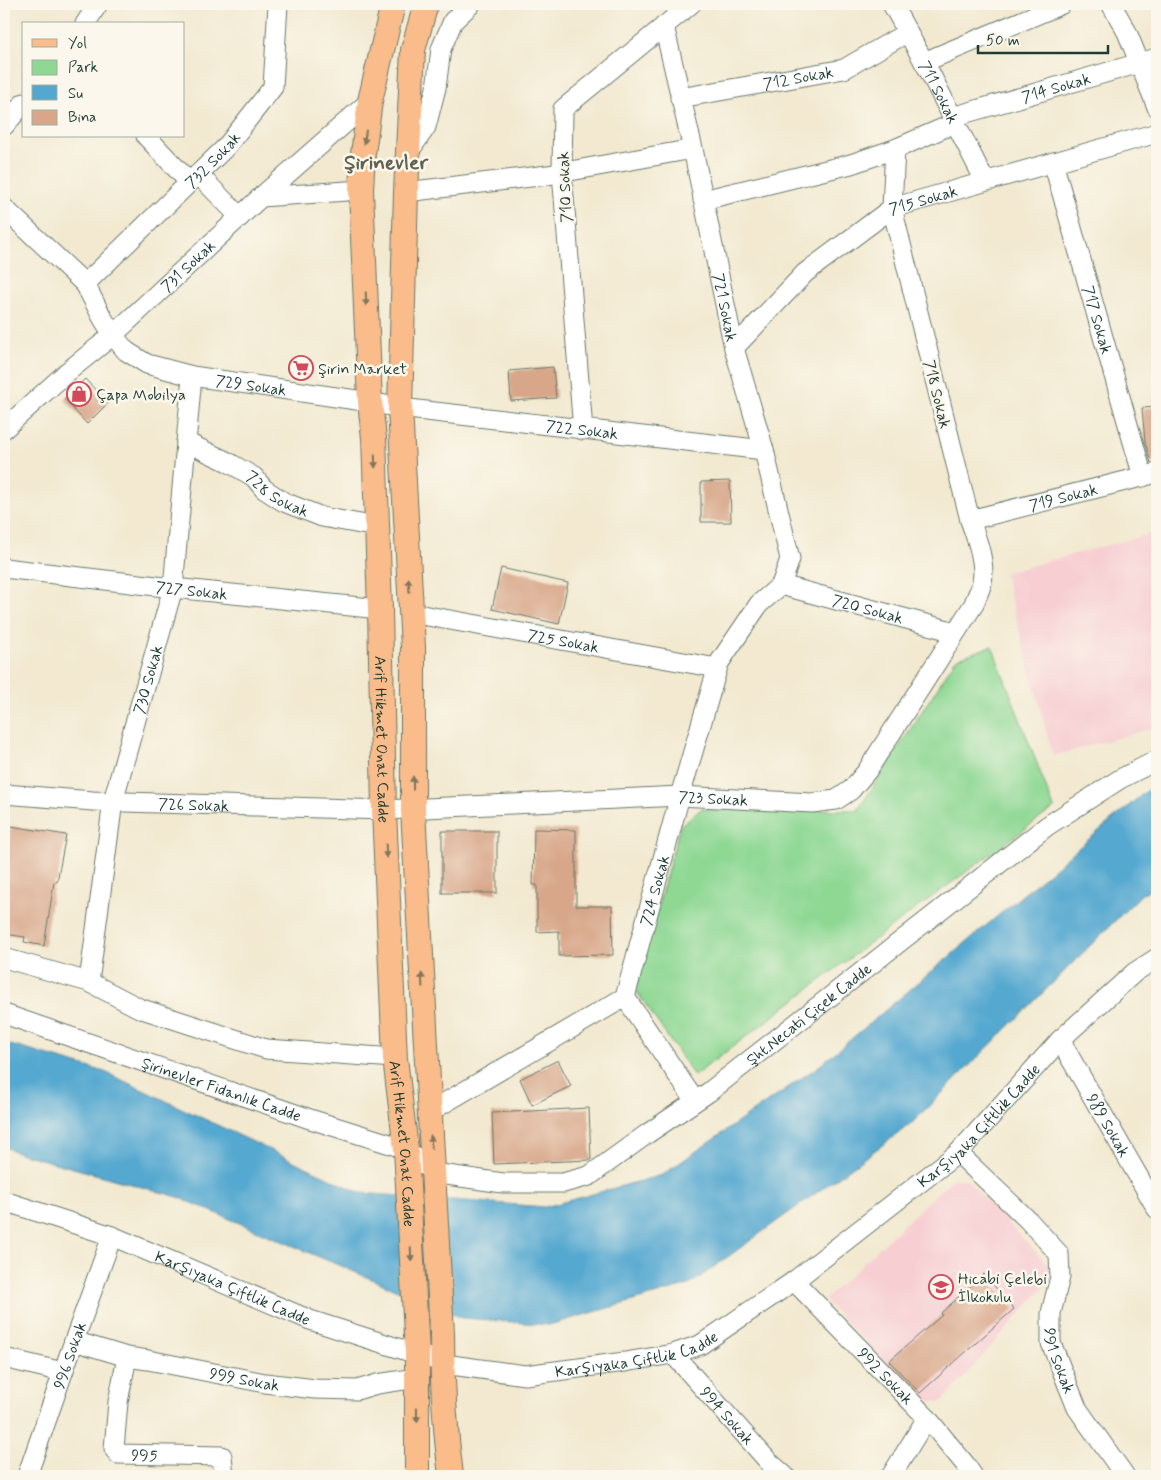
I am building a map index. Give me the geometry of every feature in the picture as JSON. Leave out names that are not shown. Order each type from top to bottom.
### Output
[{"type":"main road","points":[[376,4],[378,67]]},
{"type":"main road","name":"Arif Hikmet Onat Cadde","points":[[394,4],[370,101],[363,154],[361,190],[370,402],[374,438],[384,810],[395,1058],[406,1149],[416,1342],[417,1476]]},
{"type":"main road","name":"Arif Hikmet Onat Cadde","points":[[426,4],[413,50],[406,192],[400,408],[413,647],[413,810],[442,1333],[442,1362],[451,1476]]},
{"type":"street","points":[[86,22],[98,4]]},
{"type":"street","name":"732 Sokak","points":[[85,284],[226,147],[273,87],[278,4]]},
{"type":"street","points":[[408,153],[426,127],[436,88],[441,49],[453,21],[471,4]]},
{"type":"street","name":"710 Sokak","points":[[583,430],[562,173],[563,109],[691,4]]},
{"type":"street","name":"711 Sokak","points":[[892,4],[985,181]]},
{"type":"street","points":[[924,62],[1062,4]]},
{"type":"street","points":[[1111,4],[1148,60],[1157,107]]},
{"type":"street","name":"721 Sokak","points":[[664,26],[693,149],[734,348],[764,450],[790,558],[781,584]]},
{"type":"street","name":"712 Sokak","points":[[680,98],[844,69],[908,32]]},
{"type":"street","name":"714 Sokak","points":[[703,200],[851,164],[896,149],[954,120],[1148,60]]},
{"type":"street","name":"731 Sokak","points":[[4,428],[66,373],[113,335],[261,196],[370,101]]},
{"type":"street","points":[[4,126],[22,105]]},
{"type":"street","name":"715 Sokak","points":[[734,348],[805,273],[892,208],[1157,133]]},
{"type":"street","points":[[148,138],[240,217]]},
{"type":"street","points":[[406,192],[562,173],[693,149]]},
{"type":"street","name":"718 Sokak","points":[[896,149],[892,208],[970,520],[978,540],[982,567],[982,582],[974,604],[955,632]]},
{"type":"street","name":"717 Sokak","points":[[1053,162],[1150,475]]},
{"type":"street","points":[[261,196],[361,190]]},
{"type":"street","name":"729 Sokak","points":[[4,208],[85,284],[113,335],[126,351],[147,364],[192,376],[400,408]]},
{"type":"street","name":"730 Sokak","points":[[89,982],[113,801],[173,588],[192,376]]},
{"type":"street","name":"722 Sokak","points":[[400,408],[764,450]]},
{"type":"street","name":"728 Sokak","points":[[186,442],[254,476],[264,489],[284,502],[322,517],[377,528]]},
{"type":"street","name":"719 Sokak","points":[[970,520],[1150,475]]},
{"type":"street","name":"727 Sokak","points":[[4,568],[173,588],[380,609]]},
{"type":"street","name":"720 Sokak","points":[[781,584],[955,632]]},
{"type":"street","name":"724 Sokak","points":[[625,997],[717,668],[759,604],[781,584]]},
{"type":"street","name":"725 Sokak","points":[[411,613],[717,668]]},
{"type":"street","name":"723 Sokak","points":[[384,810],[680,796],[812,803],[836,800],[851,790],[867,771],[955,632]]},
{"type":"street","name":"Şht.Necati Çiçek Cadde","points":[[434,1182],[563,1183],[589,1176],[717,1085],[1047,826],[1120,779],[1157,760]]},
{"type":"street","name":"726 Sokak","points":[[4,794],[113,801],[384,810]]},
{"type":"street","points":[[4,958],[89,982],[139,1008],[266,1049],[395,1058]]},
{"type":"street","name":"Karşıyaka Çiftlik Cadde","points":[[4,1201],[112,1236],[310,1320],[416,1342],[442,1362],[525,1374],[626,1362],[673,1354],[700,1346],[794,1281],[958,1153],[1060,1040],[1135,972],[1156,963]]},
{"type":"street","points":[[429,1112],[625,997],[695,1101]]},
{"type":"street","name":"Şirinevler Fidanlık Cadde","points":[[4,1014],[310,1120],[406,1149],[434,1182]]},
{"type":"street","name":"989 Sokak","points":[[1060,1040],[1157,1209]]},
{"type":"street","name":"991 Sokak","points":[[958,1153],[1028,1220],[1059,1254],[1060,1276],[1051,1313],[1051,1343],[1077,1408],[1125,1476]]},
{"type":"street","name":"996 Sokak","points":[[27,1476],[112,1236]]},
{"type":"street","name":"992 Sokak","points":[[794,1281],[927,1418],[973,1476]]},
{"type":"street","name":"999 Sokak","points":[[74,1341],[127,1358],[148,1360],[265,1383],[315,1389],[357,1390],[377,1384],[417,1378]]},
{"type":"street","name":"994 Sokak","points":[[673,1354],[770,1462],[785,1476]]},
{"type":"street","points":[[4,1358],[63,1372]]},
{"type":"street","name":"995","points":[[127,1358],[118,1402],[114,1449],[118,1454],[222,1456],[224,1476]]},
{"type":"street","points":[[891,1476],[927,1418]]},
{"type":"shaded area","points":[[1157,532],[1157,727],[1053,756],[1004,573]]},
{"type":"shaded area","name":"Hicabi Çelebi İlkokulu","points":[[952,1179],[966,1179],[1056,1273],[943,1401],[924,1402],[824,1300]]},
{"type":"green space","points":[[992,646],[1054,808],[895,924],[694,1076],[635,989],[680,826],[701,809],[858,810],[956,659]]},
{"type":"water","points":[[1157,782],[1157,887],[1143,893],[910,1125],[689,1285],[549,1325],[463,1318],[178,1197],[19,1153],[4,1147],[4,1043],[105,1072],[361,1193],[545,1207],[662,1175],[819,1066]]},
{"type":"building","points":[[553,367],[556,398],[511,401],[509,371]]},
{"type":"building","points":[[85,379],[108,403],[87,424],[64,399]]},
{"type":"building","points":[[1157,407],[1157,462],[1151,463],[1145,442],[1142,408]]},
{"type":"building","points":[[730,481],[731,522],[701,522],[701,482]]},
{"type":"building","points":[[501,568],[568,583],[559,624],[492,609]]},
{"type":"building","points":[[11,826],[66,835],[57,882],[54,882],[44,946],[24,942],[25,937],[4,934],[4,878]]},
{"type":"building","points":[[534,829],[576,830],[576,906],[612,906],[613,955],[559,956],[559,931],[537,932],[537,885],[533,885]]},
{"type":"building","points":[[442,831],[497,831],[497,893],[442,893]]},
{"type":"building","points":[[558,1060],[571,1086],[532,1105],[520,1079]]},
{"type":"building","points":[[589,1108],[591,1160],[494,1164],[492,1113]]},
{"type":"building","points":[[984,1274],[1014,1309],[920,1393],[889,1361],[942,1315],[941,1313]]},
{"type":"place","name":"Şirin Market","points":[[301,368]]},
{"type":"place","name":"Çapa Mobilya","points":[[79,394]]},
{"type":"place","name":"Hicabi Çelebi İlkokulu","points":[[941,1287]]},
{"type":"district","name":"Şirinevler","points":[[386,162]]}]
